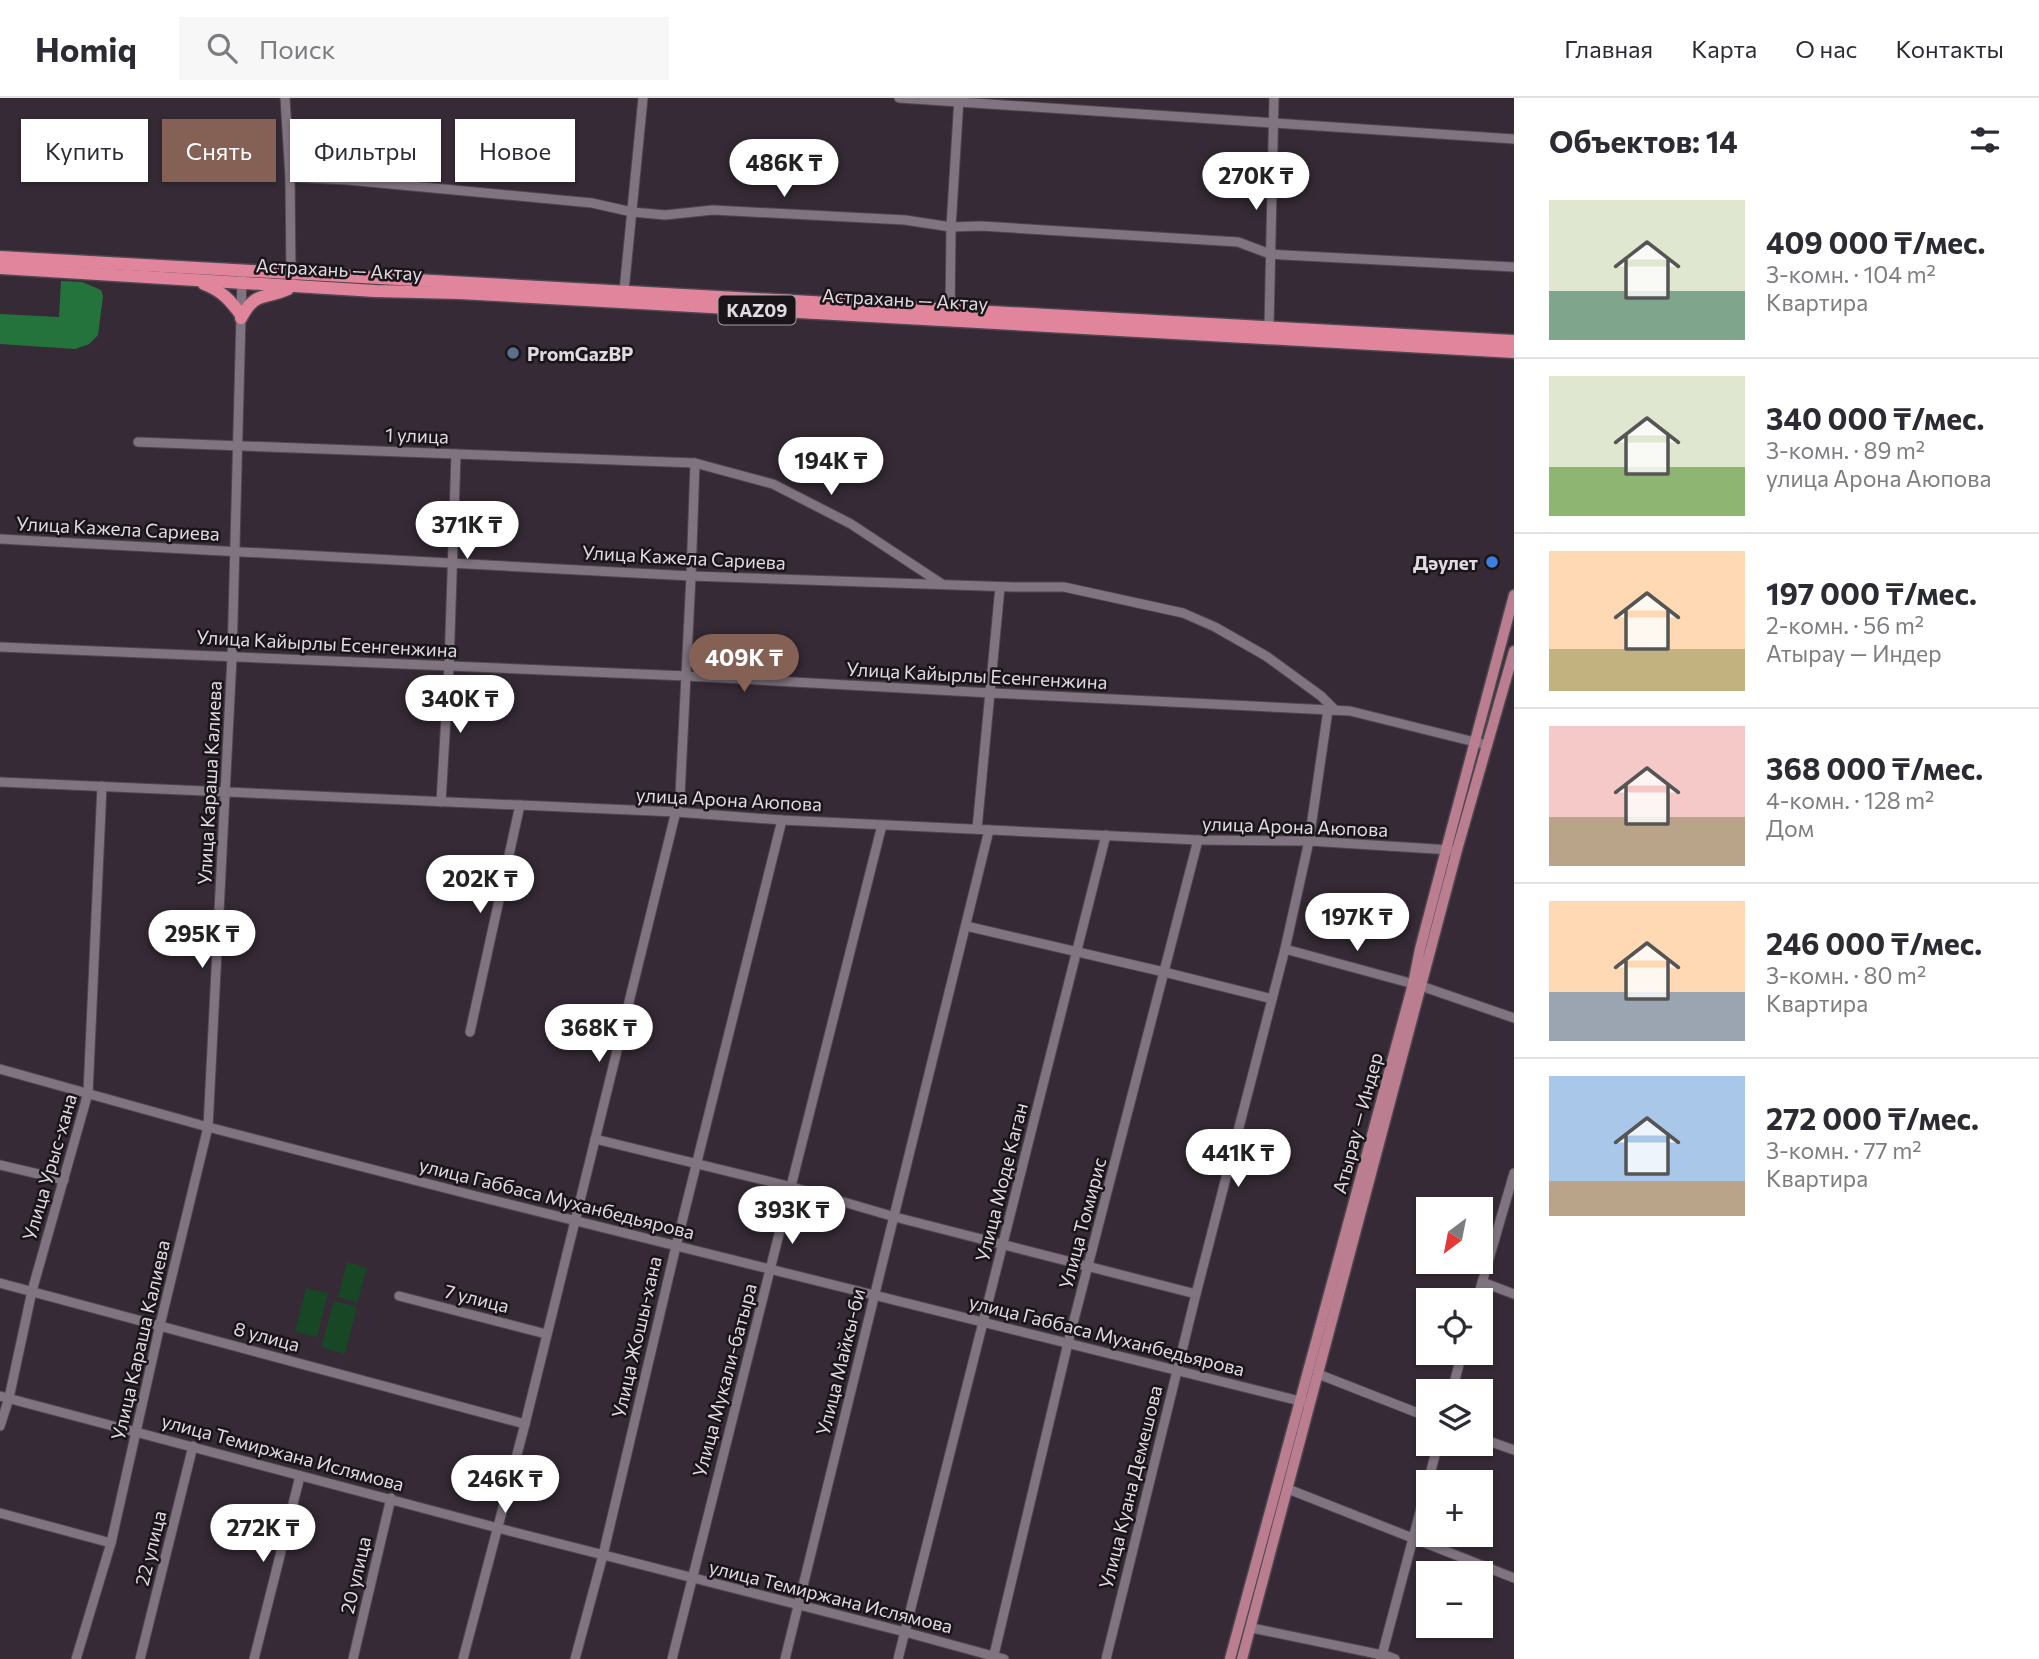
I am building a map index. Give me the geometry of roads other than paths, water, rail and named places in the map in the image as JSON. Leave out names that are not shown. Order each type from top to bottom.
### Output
[{"type":"highway","name":"Астрахань — Актау","points":[[0,257],[242,270],[375,291],[950,315],[1514,352]]},
{"type":"highway","name":"Астрахань — Актау","points":[[0,268],[242,283],[291,279],[624,291],[950,315]]},
{"type":"highway","points":[[191,280],[228,296],[241,317],[257,298],[285,291],[291,279]]},
{"type":"highway","name":"Астрахань — Актау","points":[[1077,322],[1269,327],[1514,341]]},
{"type":"main road","name":"Атырау — Индер","points":[[1230,1659],[1305,1403],[1318,1374],[1451,850],[1474,742],[1514,596]]},
{"type":"main road","name":"Атырау — Индер","points":[[1451,850],[1487,745],[1514,651]]},
{"type":"main road","name":"Атырау — Индер","points":[[1242,1659],[1288,1489],[1342,1241],[1417,985]]},
{"type":"street","points":[[285,98],[290,177]]},
{"type":"street","points":[[624,291],[643,98]]},
{"type":"street","points":[[899,98],[959,99],[1514,139]]},
{"type":"street","points":[[1269,327],[1274,98]]},
{"type":"street","points":[[950,315],[951,228],[959,99]]},
{"type":"street","points":[[290,182],[291,279]]},
{"type":"street","points":[[369,182],[592,203],[632,212],[665,215],[713,210],[905,220],[951,228],[981,226],[1238,242],[1270,254],[1514,267]]},
{"type":"street","name":"Улица Караша Калиева","points":[[76,1659],[111,1543],[208,1127],[232,657],[242,270]]},
{"type":"street","name":"1 улица","points":[[138,442],[695,463],[773,484],[851,524],[944,585]]},
{"type":"street","points":[[441,802],[449,666],[456,454]]},
{"type":"street","points":[[463,1659],[680,795],[695,463]]},
{"type":"street","name":"Улица Кажела Сариева","points":[[0,539],[691,576],[1064,587],[1183,613],[1214,627],[1266,656],[1321,696],[1331,710]]},
{"type":"street","points":[[977,829],[1000,587]]},
{"type":"street","name":"Улица Кайырлы Есенгенжина","points":[[0,647],[686,676],[1350,711],[1487,745]]},
{"type":"street","name":"Улица Куана Демешова","points":[[1106,1659],[1285,949],[1309,841],[1331,710]]},
{"type":"street","name":"улица Арона Аюпова","points":[[0,782],[676,812],[782,820],[1198,840],[1309,841],[1451,850]]},
{"type":"street","name":"Улица Урыс-хана","points":[[0,1426],[4,1397],[32,1291],[88,1093],[102,786]]},
{"type":"street","points":[[470,1032],[520,805]]},
{"type":"street","name":"Улица Жошы-хана","points":[[575,1659],[603,1555],[676,1246],[782,820]]},
{"type":"street","name":"Улица Мукали-батыра","points":[[672,1659],[882,825]]},
{"type":"street","name":"Улица Майкы-би","points":[[785,1659],[989,830]]},
{"type":"street","name":"Улица Моде Каган","points":[[898,1659],[1106,835]]},
{"type":"street","name":"Улица Томирис","points":[[993,1658],[1068,1343],[1198,840]]},
{"type":"street","points":[[966,926],[1272,999]]},
{"type":"street","points":[[1285,949],[1417,985],[1514,1018]]},
{"type":"street","name":"улица Габбаса Муханбедьярова","points":[[0,1069],[208,1127],[1305,1403]]},
{"type":"street","points":[[595,1139],[792,1187],[895,1217],[1196,1294]]},
{"type":"street","points":[[0,1165],[64,1181]]},
{"type":"street","points":[[1480,1288],[1514,1173]]},
{"type":"street","points":[[1482,1282],[1514,1294]]},
{"type":"street","name":"8 улица","points":[[0,1283],[524,1424]]},
{"type":"street","name":"7 улица","points":[[399,1296],[546,1334]]},
{"type":"street","points":[[1318,1374],[1416,1412]]},
{"type":"street","name":"улица Темиржана Ислямова","points":[[4,1397],[1004,1659]]},
{"type":"street","points":[[1493,1442],[1514,1450]]},
{"type":"street","name":"22 улица","points":[[140,1659],[193,1446]]},
{"type":"street","points":[[1382,1657],[1434,1456]]},
{"type":"street","points":[[254,1659],[300,1476]]},
{"type":"street","points":[[1288,1489],[1514,1578]]},
{"type":"street","name":"20 улица","points":[[352,1659],[391,1498]]},
{"type":"street","points":[[0,1513],[111,1543]]},
{"type":"street","points":[[1252,1628],[1395,1659]]},
{"type":"place","name":"PromGazBP","points":[[513,353]]},
{"type":"place","name":"Дәулет","points":[[1492,562]]}]
